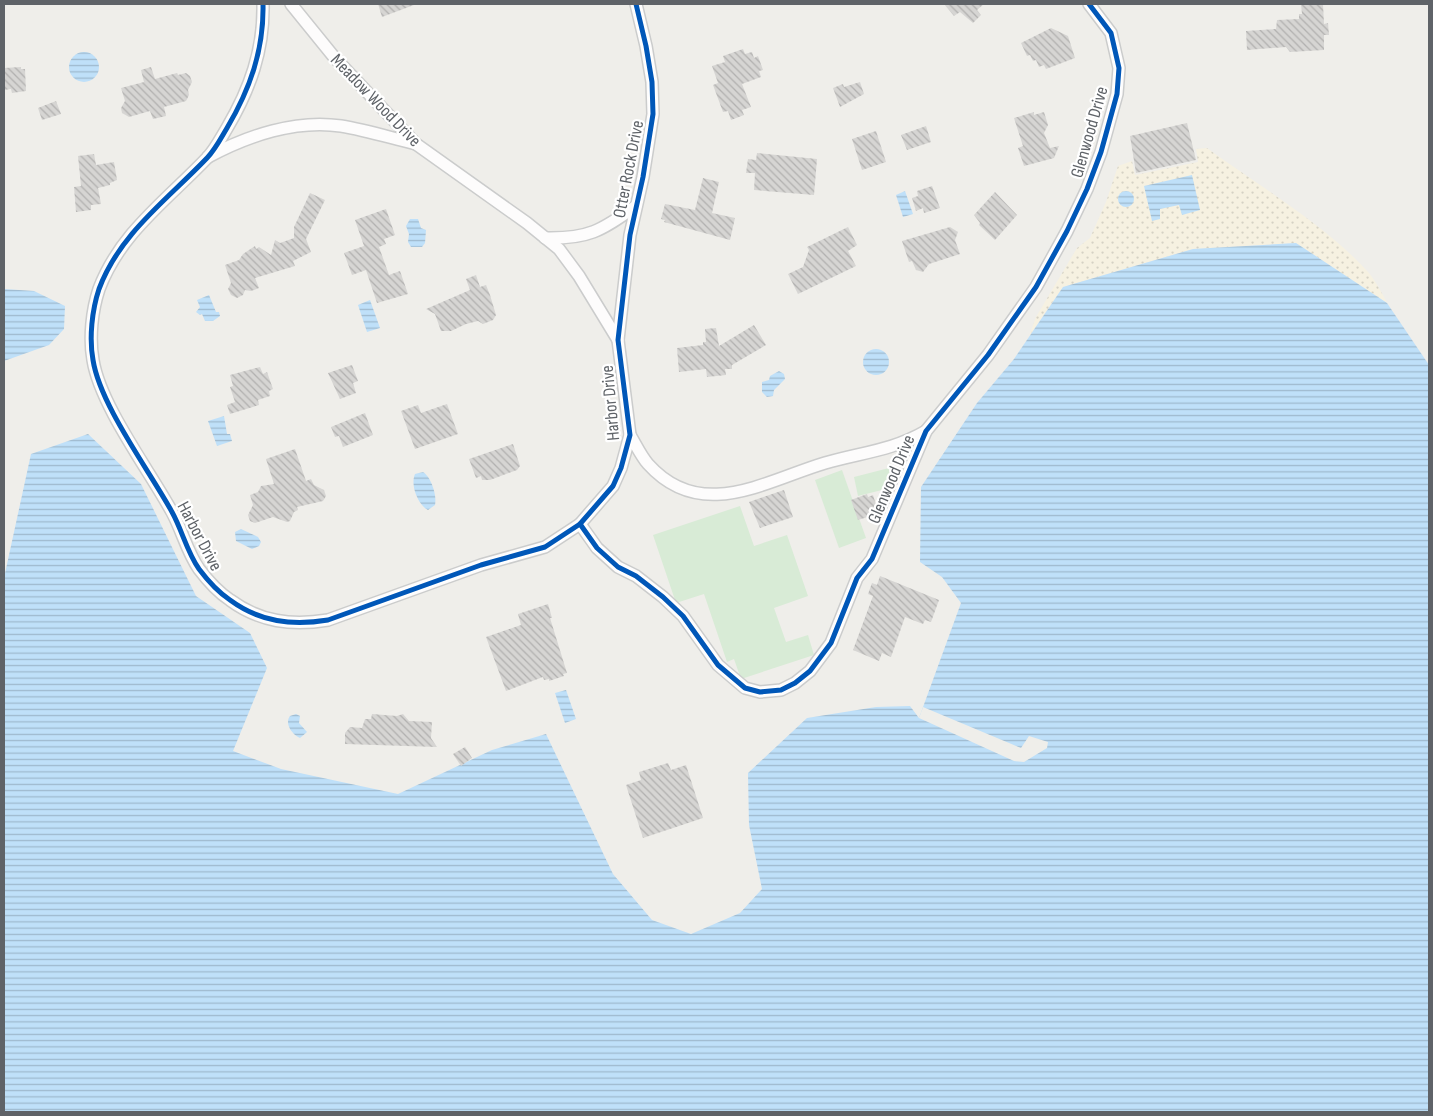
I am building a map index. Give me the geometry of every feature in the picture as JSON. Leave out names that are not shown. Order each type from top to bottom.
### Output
[{"type":"street","name":"Harbor Drive","points":[[263,4],[261,38],[252,79],[242,102],[208,157],[134,230],[116,255],[98,292],[93,316],[93,360],[104,393],[173,514],[198,567],[210,584],[248,612],[286,623],[312,623],[328,620],[482,565],[545,547],[580,524],[613,486],[622,468],[630,436],[618,340]]},
{"type":"street","name":"Meadow Wood Drive","points":[[291,4],[334,57],[416,144],[559,250],[579,276],[618,340]]},
{"type":"street","name":"Otter Rock Drive","points":[[618,340],[626,262],[653,114],[652,82],[636,4]]},
{"type":"street","name":"Glenwood Drive","points":[[580,524],[597,548],[663,597],[682,616],[718,665],[733,680],[745,688],[760,692],[781,690],[795,683],[810,671],[832,643],[858,578],[872,559],[926,431],[988,355],[1036,287],[1070,225],[1101,152],[1117,94],[1119,68],[1112,32],[1089,4]]},
{"type":"street","name":"Harbor Drive","points":[[208,157],[236,142],[290,128],[316,124],[341,126],[416,144]]},
{"type":"street","points":[[544,238],[582,237],[600,229],[636,206]]},
{"type":"street","name":"Glenwood Drive","points":[[630,436],[648,464],[667,481],[689,492],[719,495],[742,493],[827,463],[886,450],[926,431]]},
{"type":"green space","points":[[889,468],[894,487],[858,496],[854,477]]},
{"type":"green space","points":[[842,470],[866,538],[839,548],[815,480]]},
{"type":"green space","points":[[740,506],[754,546],[787,535],[808,596],[774,608],[786,642],[808,635],[814,655],[741,679],[734,659],[727,662],[704,594],[676,603],[653,535]]},
{"type":"sand","points":[[1207,148],[1292,207],[1334,239],[1369,273],[1387,303],[1296,243],[1193,249],[1063,287],[1029,336],[1036,317],[1077,248],[1090,238],[1106,202],[1118,166],[1132,161],[1135,175],[1198,162],[1196,149]]},
{"type":"water","points":[[84,52],[90,53],[98,61],[98,73],[90,81],[84,82],[78,81],[70,73],[69,67],[70,61],[78,53]]},
{"type":"water","points":[[1192,175],[1200,210],[1182,215],[1179,205],[1160,209],[1160,219],[1152,221],[1144,186]]},
{"type":"water","points":[[905,191],[913,214],[903,217],[896,195]]},
{"type":"water","points":[[1126,191],[1134,199],[1126,207],[1118,199]]},
{"type":"water","points":[[410,219],[418,219],[421,228],[426,230],[425,243],[422,247],[411,247],[408,242],[409,234],[406,226]]},
{"type":"water","points":[[1296,243],[1387,303],[1429,365],[1429,1112],[4,1112],[4,578],[31,454],[88,434],[141,484],[196,596],[250,633],[267,668],[233,751],[281,769],[398,794],[492,750],[546,734],[613,874],[652,920],[691,934],[740,913],[762,889],[749,825],[748,773],[807,718],[876,707],[910,706],[919,718],[961,603],[942,577],[920,562],[921,487],[977,403],[1014,359],[1063,287],[1193,249]]},
{"type":"water","points":[[4,289],[34,291],[65,306],[64,329],[49,345],[4,361]]},
{"type":"water","points":[[209,295],[216,312],[219,312],[220,316],[213,321],[205,321],[202,314],[200,315],[196,312],[200,307],[197,300]]},
{"type":"water","points":[[370,300],[380,328],[367,332],[358,305]]},
{"type":"water","points":[[876,349],[885,353],[889,362],[885,371],[876,375],[867,371],[863,362],[867,353]]},
{"type":"water","points":[[779,371],[784,374],[785,379],[774,390],[773,396],[767,397],[762,392],[762,382],[769,380],[770,376]]},
{"type":"water","points":[[224,416],[227,434],[230,434],[232,441],[217,446],[208,421]]},
{"type":"water","points":[[423,472],[431,482],[435,496],[435,505],[428,510],[421,504],[414,489],[415,474]]},
{"type":"water","points":[[241,529],[258,537],[261,542],[259,546],[252,549],[236,541],[235,532]]},
{"type":"water","points":[[566,690],[576,719],[565,723],[555,693]]},
{"type":"water","points":[[296,714],[300,716],[299,723],[307,732],[300,738],[292,732],[288,722],[290,716]]},
{"type":"pier","points":[[923,707],[1021,748],[1029,736],[1048,742],[1047,748],[1024,762],[1014,761],[919,718]]},
{"type":"building","points":[[378,4],[414,4],[414,5],[382,17]]},
{"type":"building","points":[[944,4],[984,4],[977,10],[981,15],[973,23],[960,12],[954,16]]},
{"type":"building","points":[[1301,4],[1323,4],[1324,24],[1328,23],[1329,35],[1324,35],[1324,50],[1290,52],[1286,47],[1247,50],[1246,31],[1276,29],[1277,20],[1299,19],[1299,14],[1302,14]]},
{"type":"building","points":[[1051,28],[1068,36],[1075,58],[1046,69],[1044,65],[1039,67],[1036,60],[1033,61],[1030,55],[1027,56],[1021,43]]},
{"type":"building","points":[[743,49],[745,54],[752,52],[754,58],[758,56],[763,70],[759,71],[761,77],[742,84],[751,107],[742,110],[744,115],[731,120],[728,111],[723,112],[713,85],[718,83],[712,66],[725,62],[723,56]]},
{"type":"building","points":[[21,67],[21,69],[25,69],[26,91],[12,93],[11,89],[4,90],[4,68]]},
{"type":"building","points":[[151,67],[155,79],[177,73],[178,75],[186,73],[190,76],[192,82],[188,90],[189,95],[186,101],[164,107],[166,116],[153,119],[150,111],[129,117],[122,113],[121,108],[125,101],[121,88],[144,82],[141,70]]},
{"type":"building","points":[[860,82],[864,94],[840,107],[833,88],[843,84],[844,87]]},
{"type":"building","points":[[56,101],[61,114],[42,120],[38,108]]},
{"type":"building","points":[[1034,112],[1034,115],[1044,112],[1048,125],[1044,133],[1050,148],[1059,146],[1054,158],[1024,166],[1018,148],[1023,146],[1014,118]]},
{"type":"building","points":[[1187,123],[1196,160],[1136,173],[1130,136]]},
{"type":"building","points":[[926,126],[931,142],[907,150],[901,135]]},
{"type":"building","points":[[876,131],[886,162],[862,170],[852,139]]},
{"type":"building","points":[[757,153],[817,159],[814,195],[754,190],[755,173],[746,173],[748,159],[756,160]]},
{"type":"building","points":[[94,154],[96,165],[114,162],[117,180],[110,183],[110,185],[98,188],[101,204],[91,205],[91,210],[76,212],[74,187],[81,186],[78,156]]},
{"type":"building","points":[[703,178],[719,182],[712,213],[735,218],[730,240],[664,222],[665,220],[661,219],[665,204],[695,210]]},
{"type":"building","points":[[932,186],[940,208],[924,213],[923,208],[916,211],[912,198],[918,196],[917,191]]},
{"type":"building","points":[[995,192],[1017,215],[995,240],[979,225],[980,223],[974,215]]},
{"type":"building","points":[[310,193],[325,200],[306,239],[311,252],[293,261],[295,266],[255,278],[259,288],[251,291],[245,290],[243,295],[237,298],[231,295],[228,289],[231,283],[225,265],[239,260],[243,254],[255,246],[256,249],[259,247],[271,255],[275,240],[280,243],[294,238],[294,227]]},
{"type":"building","points":[[386,209],[395,235],[384,239],[386,244],[379,247],[389,275],[400,271],[408,294],[377,303],[366,270],[352,275],[344,253],[364,246],[355,220]]},
{"type":"building","points":[[848,227],[857,245],[848,251],[856,266],[798,294],[788,274],[803,267],[809,250],[807,247]]},
{"type":"building","points":[[950,227],[958,232],[955,240],[960,254],[929,264],[923,272],[916,270],[912,261],[909,262],[902,241]]},
{"type":"building","points":[[476,275],[480,287],[486,285],[490,295],[496,315],[493,320],[483,324],[478,321],[451,331],[441,331],[435,314],[426,309],[470,290],[466,279]]},
{"type":"building","points":[[754,325],[766,345],[732,365],[732,369],[725,369],[726,375],[707,377],[706,369],[679,372],[677,348],[703,345],[703,342],[706,342],[705,329],[716,328],[719,346]]},
{"type":"building","points":[[352,365],[358,381],[353,383],[356,393],[340,399],[328,373]]},
{"type":"building","points":[[260,367],[263,374],[267,372],[273,389],[269,391],[270,396],[258,400],[259,405],[230,414],[227,405],[235,402],[230,387],[233,386],[230,375]]},
{"type":"building","points":[[447,404],[458,434],[415,449],[401,411],[418,405],[421,413]]},
{"type":"building","points":[[365,413],[373,435],[343,447],[339,436],[335,437],[331,427]]},
{"type":"building","points":[[513,444],[520,466],[517,470],[490,480],[482,480],[481,476],[476,478],[469,459]]},
{"type":"building","points":[[295,449],[306,481],[311,479],[314,485],[324,490],[326,496],[323,501],[297,507],[298,510],[294,512],[290,521],[287,522],[273,517],[255,523],[250,521],[248,515],[253,505],[250,495],[258,492],[261,486],[274,484],[266,459]]},
{"type":"building","points":[[784,490],[793,517],[760,528],[749,502]]},
{"type":"building","points":[[867,494],[868,497],[873,495],[878,511],[873,512],[874,515],[858,520],[851,500]]},
{"type":"building","points":[[880,576],[939,600],[931,622],[925,620],[923,624],[905,617],[891,657],[882,653],[879,661],[853,650],[873,596],[868,594],[872,583],[877,585]]},
{"type":"building","points":[[548,604],[552,618],[550,618],[567,673],[563,674],[564,676],[549,681],[549,679],[544,680],[543,677],[506,691],[486,637],[521,625],[518,614]]},
{"type":"building","points":[[372,714],[397,716],[403,714],[409,721],[432,722],[431,738],[437,747],[345,744],[345,733],[350,727],[362,728],[365,719],[371,719]]},
{"type":"building","points":[[465,747],[472,758],[461,766],[453,754]]},
{"type":"building","points":[[668,763],[671,770],[686,765],[703,818],[643,838],[626,785],[641,780],[639,772]]},
{"type":"cycle path","points":[[263,4],[261,37],[254,69],[235,113],[210,155],[146,218],[119,251],[99,289],[91,333],[93,360],[97,378],[105,397],[126,437],[172,512],[191,555],[202,573],[213,586],[241,607],[265,618],[289,622],[328,620],[481,565],[545,547],[580,524],[613,486],[621,468],[630,435],[618,340],[630,235],[643,177],[653,114],[652,82],[636,4]]},
{"type":"cycle path","points":[[580,524],[597,548],[618,567],[636,576],[663,597],[683,616],[718,665],[745,688],[760,692],[781,690],[795,683],[810,671],[831,643],[857,578],[872,559],[926,431],[988,355],[1036,287],[1067,231],[1087,189],[1101,152],[1117,94],[1119,68],[1111,33],[1089,4]]}]
